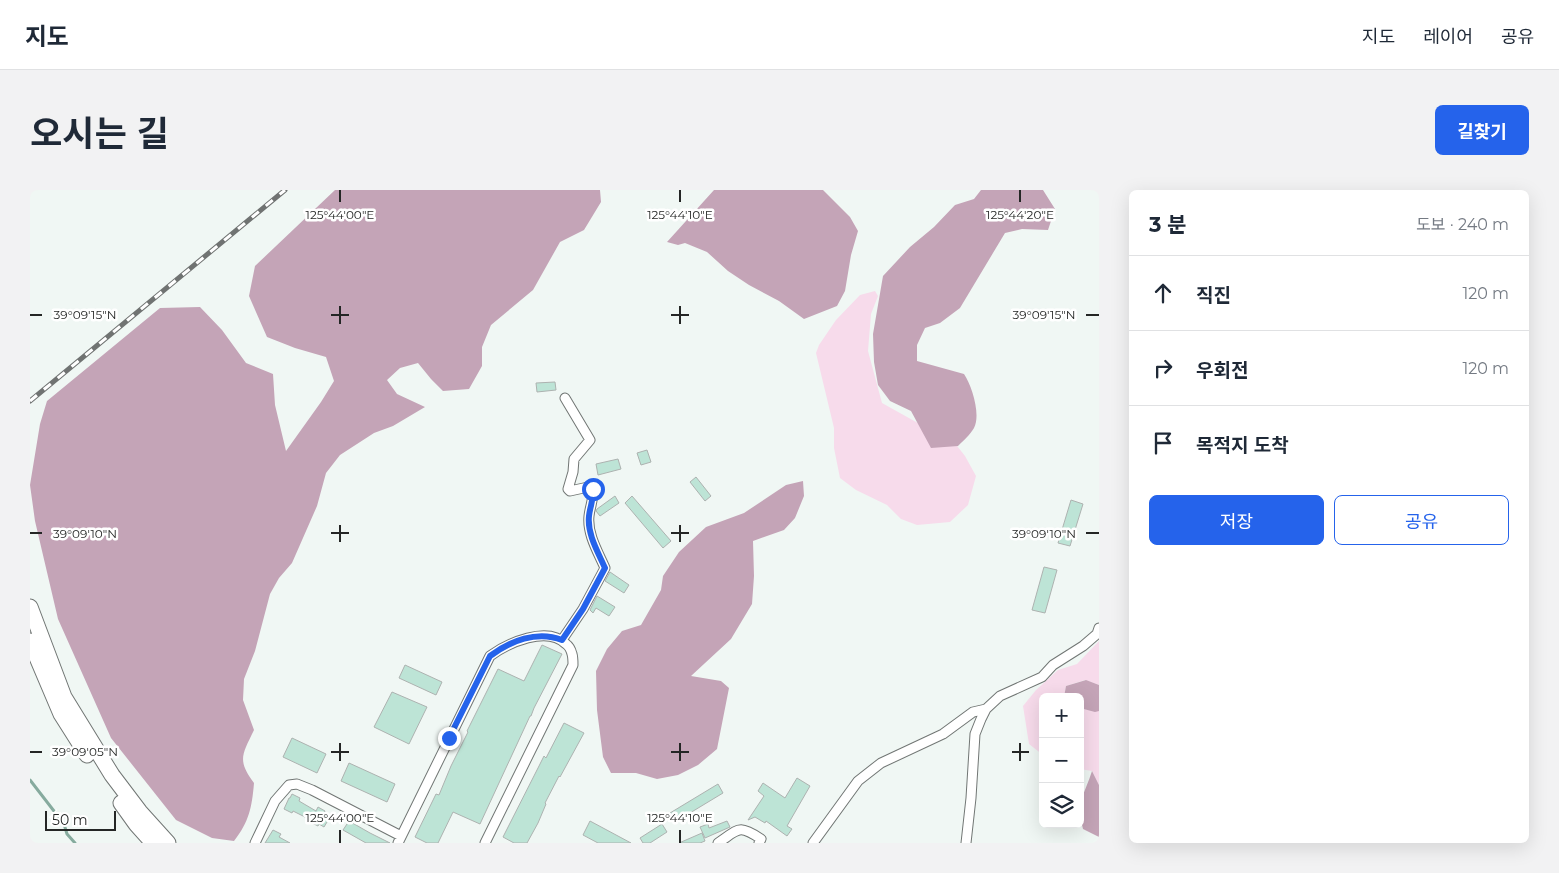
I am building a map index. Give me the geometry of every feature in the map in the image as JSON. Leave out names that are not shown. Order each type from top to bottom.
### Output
[{"type":"highway","points":[[30,607],[64,698],[112,775],[140,812],[168,843]]},
{"type":"highway","points":[[30,641],[60,714],[102,778],[136,824],[153,843]]},
{"type":"street","points":[[562,640],[583,609],[605,568],[588,524],[594,496],[593,489],[588,487],[570,491],[568,489],[573,472],[574,459],[590,440],[565,398]]},
{"type":"street","points":[[966,843],[972,798],[975,734],[986,709],[1000,696],[1042,677],[1053,665],[1083,646],[1097,634],[1099,628]]},
{"type":"street","points":[[255,843],[275,801],[289,784],[297,784],[312,790],[399,840],[490,656],[499,649],[531,636],[555,637],[562,640],[569,647],[573,665],[485,843]]},
{"type":"street","points":[[813,843],[858,781],[881,763],[943,734],[973,712],[986,709]]},
{"type":"street","points":[[718,843],[740,829],[749,831],[761,839],[759,843]]},
{"type":"shaded area","points":[[335,190],[600,190],[601,202],[584,230],[560,242],[533,290],[491,325],[482,347],[482,366],[469,389],[443,391],[418,363],[400,368],[387,380],[397,394],[425,407],[393,426],[374,433],[340,455],[326,473],[317,506],[292,563],[279,578],[270,594],[255,651],[244,679],[243,700],[254,730],[243,757],[245,769],[254,783],[249,814],[234,841],[212,838],[176,820],[111,738],[58,619],[35,521],[30,485],[40,424],[47,401],[160,308],[200,307],[222,330],[246,363],[273,374],[275,405],[286,451],[334,381],[326,357],[267,337],[249,296],[255,266]]},
{"type":"shaded area","points":[[714,190],[823,190],[850,217],[858,231],[851,255],[845,291],[837,306],[804,319],[779,301],[728,271],[707,252],[685,243],[678,245],[667,242]]},
{"type":"shaded area","points":[[981,190],[1043,190],[1055,209],[1048,230],[1022,229],[1005,233],[960,308],[940,323],[925,328],[917,345],[917,361],[964,374],[973,393],[977,416],[974,428],[958,446],[931,448],[911,411],[890,401],[878,385],[874,362],[873,334],[883,276],[910,247],[934,227],[955,205],[974,199]]},
{"type":"shaded area","points":[[875,291],[878,296],[871,314],[868,351],[882,403],[925,427],[950,437],[965,456],[976,476],[968,505],[950,522],[917,525],[901,519],[887,505],[856,490],[840,478],[834,448],[834,428],[816,353],[819,345],[836,320],[860,295]]},
{"type":"shaded area","points":[[803,481],[804,496],[795,518],[784,530],[753,541],[754,576],[752,604],[731,639],[691,676],[721,681],[729,688],[717,749],[698,765],[678,775],[657,779],[636,773],[611,773],[603,757],[597,710],[596,671],[607,649],[622,631],[641,625],[661,590],[663,576],[679,552],[706,527],[744,513],[786,485]]},
{"type":"shaded area","points":[[1099,641],[1099,685],[1085,680],[1066,686],[1065,693],[1039,693],[1039,752],[1029,744],[1023,706],[1036,690],[1058,670],[1077,664]]},
{"type":"shaded area","points":[[1086,680],[1099,685],[1099,711],[1095,712],[1084,709],[1084,693],[1065,693],[1066,686]]},
{"type":"shaded area","points":[[1084,709],[1099,711],[1099,785],[1092,771],[1084,770]]},
{"type":"shaded area","points":[[1092,771],[1099,785],[1099,837],[1083,829],[1084,793]]},
{"type":"building","points":[[555,382],[556,390],[537,392],[536,383]]},
{"type":"building","points":[[647,450],[651,462],[641,465],[637,453]]},
{"type":"building","points":[[618,459],[621,469],[598,475],[596,464]]},
{"type":"building","points":[[696,477],[711,496],[705,501],[690,482]]},
{"type":"building","points":[[615,496],[619,503],[600,516],[596,511],[597,509]]},
{"type":"building","points":[[632,496],[671,541],[663,548],[625,503]]},
{"type":"building","points":[[1071,500],[1083,504],[1070,546],[1058,543]]},
{"type":"building","points":[[1044,567],[1057,570],[1045,613],[1032,610]]},
{"type":"building","points":[[610,572],[629,585],[624,593],[605,581]]},
{"type":"building","points":[[597,596],[615,607],[609,616],[596,608],[593,613],[590,610]]},
{"type":"building","points":[[542,645],[562,654],[530,716],[480,824],[453,812],[438,843],[427,843],[415,837],[436,794],[439,795],[467,731],[498,669],[524,681]]},
{"type":"building","points":[[405,665],[442,682],[436,695],[399,678]]},
{"type":"building","points":[[392,692],[427,707],[409,744],[374,727]]},
{"type":"building","points":[[564,723],[584,733],[545,803],[538,823],[527,843],[514,843],[503,837],[544,756],[546,758]]},
{"type":"building","points":[[292,738],[326,754],[317,773],[283,757]]},
{"type":"building","points":[[349,763],[395,784],[387,802],[341,781]]},
{"type":"building","points":[[797,778],[810,786],[787,826],[792,829],[787,836],[766,821],[765,823],[755,817],[748,820],[764,796],[758,791],[763,783],[785,798]]},
{"type":"building","points":[[718,784],[723,793],[675,822],[670,813]]},
{"type":"building","points":[[292,794],[300,798],[299,801],[316,811],[318,807],[325,811],[324,814],[330,817],[324,827],[310,822],[311,820],[293,811],[292,813],[284,809]]},
{"type":"building","points":[[349,821],[390,843],[366,843],[343,830]]},
{"type":"building","points":[[590,821],[631,843],[598,843],[583,835]]},
{"type":"building","points":[[727,821],[730,827],[705,838],[700,827],[708,824],[709,828]]},
{"type":"building","points":[[662,824],[667,832],[650,843],[643,843],[640,838]]},
{"type":"building","points":[[273,830],[281,834],[279,837],[290,843],[265,843]]},
{"type":"building","points":[[702,833],[705,841],[700,843],[679,843]]},
{"type":"waterway","points":[[30,780],[64,824],[67,834],[75,843]]},
{"type":"railway","points":[[30,401],[285,190]]},
{"type":"route","points":[[449,738],[490,656],[499,649],[531,636],[555,637],[562,640],[583,609],[605,568],[588,524],[594,496],[593,489]]}]
